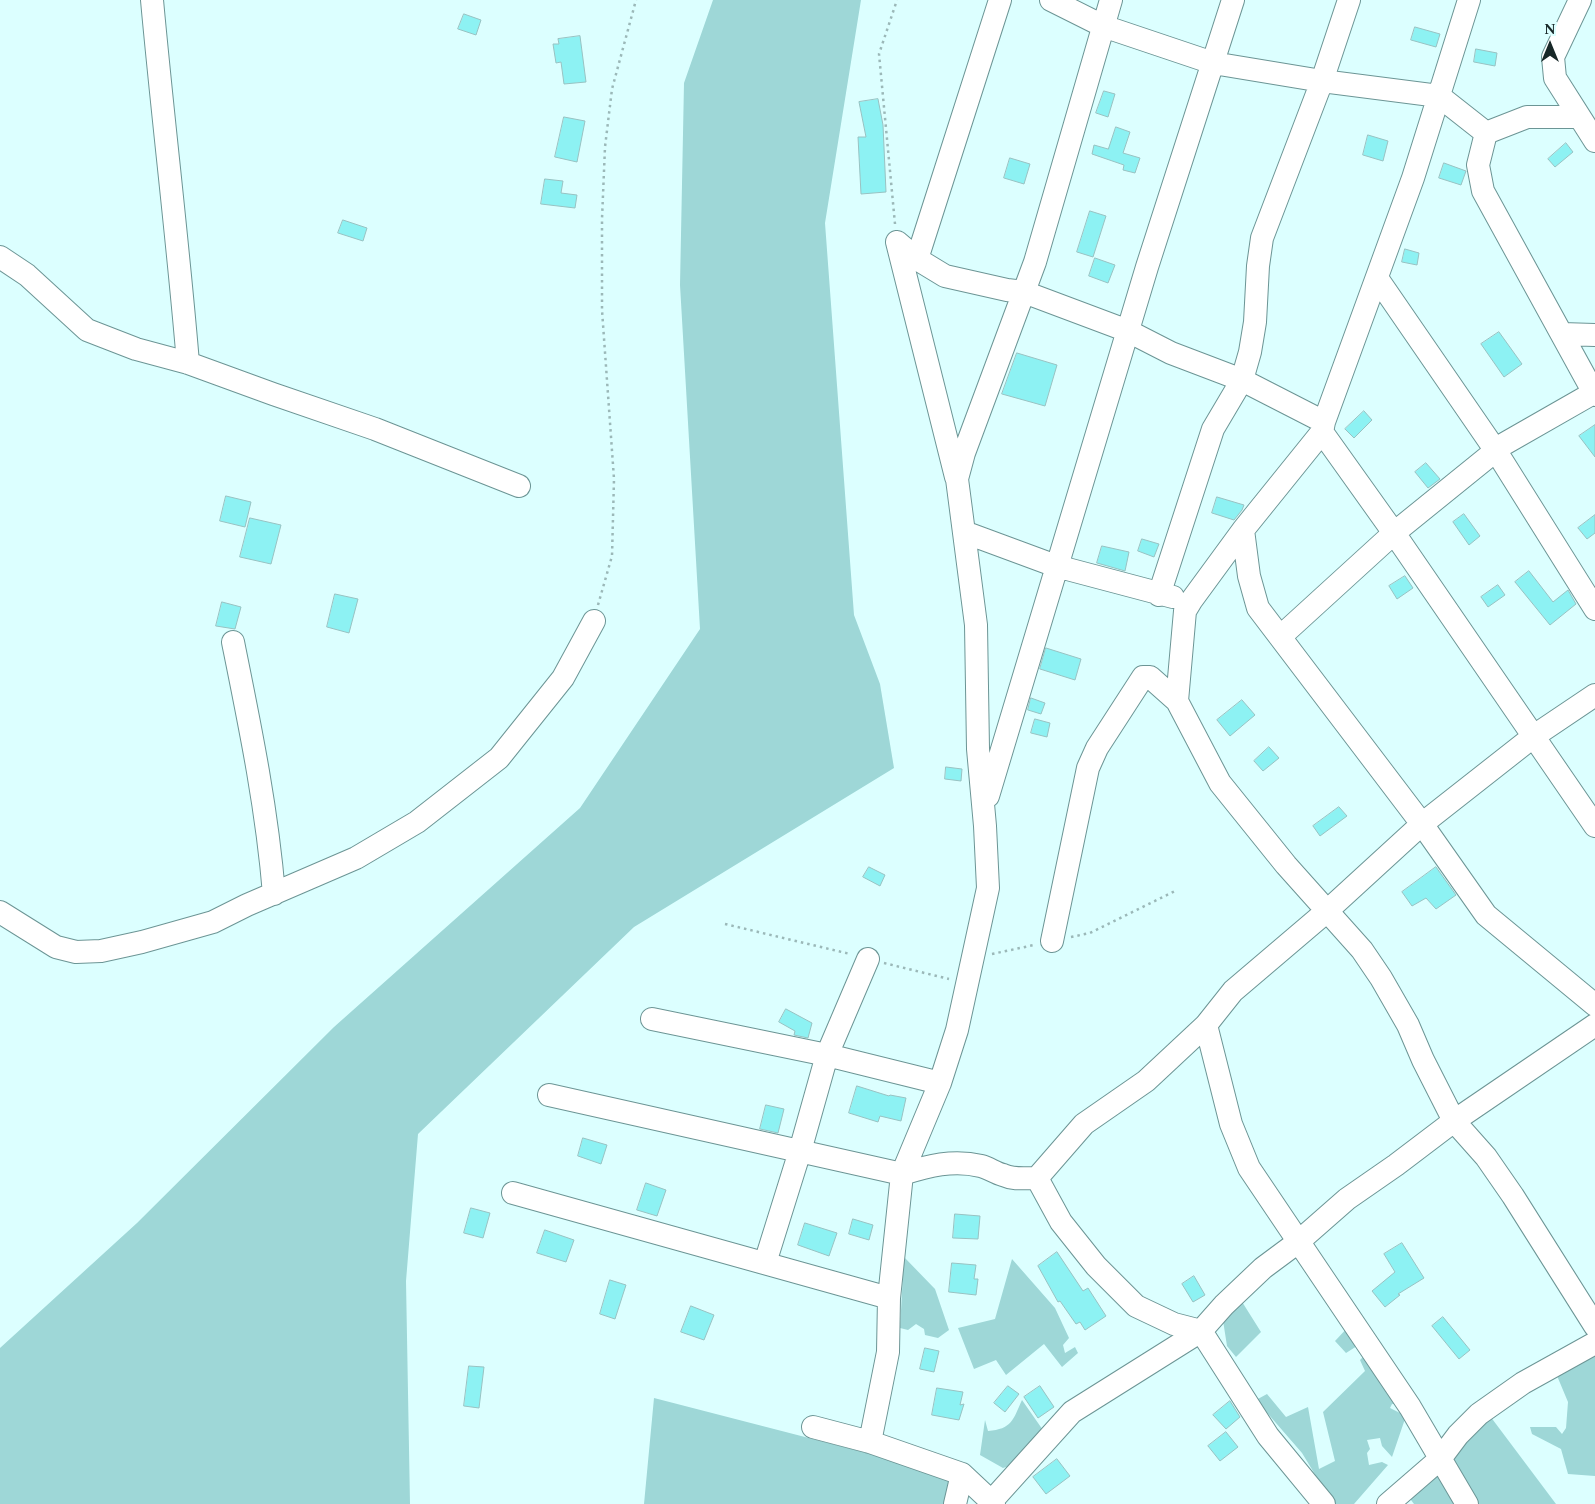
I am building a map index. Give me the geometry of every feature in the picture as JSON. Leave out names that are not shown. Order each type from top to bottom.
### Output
[{"type":"street","points":[[152,0],[166,146],[181,269],[188,363]]},
{"type":"street","points":[[917,259],[1000,0]]},
{"type":"street","points":[[1051,0],[1103,26],[1214,63],[1322,82],[1439,96],[1486,133]]},
{"type":"street","points":[[956,479],[1035,262],[1110,0]]},
{"type":"street","points":[[984,809],[1128,331],[1233,0]]},
{"type":"street","points":[[1159,595],[1213,430],[1242,380],[1250,352],[1255,322],[1258,266],[1262,238],[1322,82],[1349,0]]},
{"type":"street","points":[[1177,701],[1185,611],[1191,600],[1243,530],[1323,427],[1413,178],[1469,0]]},
{"type":"street","points":[[1580,0],[1553,57],[1555,78],[1595,141]]},
{"type":"street","points":[[1486,133],[1527,117],[1578,117]]},
{"type":"street","points":[[1280,637],[1394,533],[1496,450],[1595,393],[1484,191],[1478,165],[1486,133]]},
{"type":"street","points":[[897,242],[917,259],[945,276],[1006,290],[1024,292],[1128,331],[1171,353],[1242,380],[1323,427],[1595,826]]},
{"type":"street","points":[[870,1442],[888,1352],[889,1298],[902,1174],[940,1083],[957,1030],[988,888],[984,809],[978,750],[976,624],[964,532],[956,479],[897,242]]},
{"type":"street","points":[[0,258],[27,275],[87,330],[136,349],[188,363],[375,429],[519,486]]},
{"type":"street","points":[[1377,278],[1496,450],[1595,609]]},
{"type":"street","points":[[1562,334],[1595,335]]},
{"type":"street","points":[[1243,530],[1249,576],[1258,608],[1422,824],[1486,915],[1595,1005]]},
{"type":"street","points":[[964,532],[1056,566],[1159,595],[1191,600]]},
{"type":"street","points":[[0,912],[56,947],[76,952],[101,950],[142,942],[213,922],[356,858],[417,822],[499,758],[563,678],[594,621]]},
{"type":"street","points":[[233,642],[259,769],[270,841],[274,894]]},
{"type":"street","points":[[1052,941],[1088,768],[1097,748],[1143,677],[1150,677],[1177,701],[1220,783],[1246,818],[1326,912],[1362,950],[1381,978],[1408,1025],[1423,1060],[1454,1121],[1486,1157],[1513,1196],[1595,1326]]},
{"type":"street","points":[[549,1095],[902,1174],[934,1164],[961,1163],[983,1167],[1017,1179],[1037,1178],[1084,1124],[1146,1080],[1206,1025],[1233,991],[1326,912],[1422,824],[1534,736],[1595,696]]},
{"type":"street","points":[[765,1263],[828,1055],[868,959]]},
{"type":"street","points":[[652,1019],[828,1055],[940,1083]]},
{"type":"street","points":[[1206,1025],[1231,1124],[1249,1168],[1410,1407],[1467,1504]]},
{"type":"street","points":[[813,1427],[870,1442],[962,1474],[992,1503],[1072,1412],[1201,1331],[1224,1305],[1263,1268],[1298,1242],[1347,1199],[1454,1121],[1595,1025]]},
{"type":"street","points":[[1037,1178],[1061,1222],[1096,1266],[1136,1306],[1174,1324],[1201,1331],[1268,1436],[1324,1504]]},
{"type":"street","points":[[514,1193],[889,1298]]},
{"type":"street","points":[[1388,1504],[1440,1459],[1458,1435],[1480,1414],[1523,1383],[1595,1343]]},
{"type":"street","points":[[955,1504],[962,1474]]},
{"type":"path","points":[[594,621],[612,556],[614,479],[602,310],[602,219],[605,147],[612,89],[636,0]]},
{"type":"path","points":[[896,0],[879,54],[897,242]]},
{"type":"path","points":[[974,958],[1090,933],[1175,892]]},
{"type":"path","points":[[725,924],[967,983]]},
{"type":"shaded area","points":[[713,0],[861,0],[825,223],[854,615],[880,684],[894,768],[634,927],[418,1134],[406,1281],[410,1504],[0,1504],[0,1348],[137,1223],[334,1027],[580,808],[700,629],[680,285],[684,83]]},
{"type":"shaded area","points":[[904,1257],[935,1289],[949,1330],[938,1338],[925,1335],[924,1329],[916,1324],[908,1330],[900,1328]]},
{"type":"shaded area","points":[[1012,1259],[1055,1308],[1069,1338],[1063,1345],[1065,1353],[1075,1347],[1078,1353],[1062,1367],[1044,1344],[1006,1375],[996,1360],[974,1369],[958,1328],[995,1319]]},
{"type":"shaded area","points":[[1239,1297],[1261,1332],[1236,1357],[1227,1346],[1222,1314]]},
{"type":"shaded area","points":[[1350,1325],[1405,1403],[1392,1404],[1390,1408],[1406,1416],[1392,1457],[1382,1446],[1380,1438],[1367,1440],[1370,1449],[1367,1453],[1369,1465],[1382,1462],[1388,1465],[1354,1504],[1333,1504],[1302,1453],[1256,1400],[1267,1394],[1286,1417],[1308,1407],[1319,1469],[1335,1461],[1323,1412],[1365,1371],[1360,1360],[1364,1356],[1357,1346],[1346,1353],[1335,1341]]},
{"type":"shaded area","points":[[1595,1347],[1595,1476],[1568,1474],[1561,1449],[1532,1434],[1530,1427],[1556,1427],[1562,1434],[1566,1428],[1568,1402],[1555,1371]]},
{"type":"shaded area","points":[[654,1398],[956,1476],[950,1504],[644,1504]]},
{"type":"shaded area","points":[[1022,1400],[1045,1433],[1022,1462],[1003,1468],[980,1455],[985,1420],[988,1431],[1007,1426],[1014,1418]]},
{"type":"shaded area","points":[[1490,1416],[1556,1504],[1479,1504],[1449,1456]]},
{"type":"shaded area","points":[[1441,1466],[1463,1504],[1414,1504],[1408,1496]]},
{"type":"building","points":[[464,14],[481,20],[476,35],[458,29]]},
{"type":"building","points":[[1415,27],[1440,34],[1436,47],[1411,40]]},
{"type":"building","points":[[580,36],[586,82],[564,84],[561,62],[556,63],[553,44],[559,44],[558,39]]},
{"type":"building","points":[[1476,49],[1497,53],[1495,66],[1474,62]]},
{"type":"building","points":[[1104,91],[1115,94],[1108,117],[1096,113]]},
{"type":"building","points":[[878,99],[883,125],[886,192],[861,194],[858,137],[866,137],[859,102]]},
{"type":"building","points":[[564,117],[585,121],[577,162],[555,157]]},
{"type":"building","points":[[1116,127],[1130,132],[1123,153],[1140,158],[1135,173],[1123,170],[1124,165],[1092,154],[1094,145],[1108,149]]},
{"type":"building","points":[[1368,135],[1388,141],[1383,161],[1363,155]]},
{"type":"building","points":[[1566,143],[1573,152],[1555,167],[1548,159]]},
{"type":"building","points":[[1010,158],[1030,164],[1024,184],[1004,178]]},
{"type":"building","points":[[1444,163],[1466,171],[1461,185],[1439,178]]},
{"type":"building","points":[[545,179],[563,181],[561,193],[577,195],[575,208],[541,204]]},
{"type":"building","points":[[1090,211],[1106,216],[1093,257],[1077,252]]},
{"type":"building","points":[[343,220],[367,228],[363,241],[338,233]]},
{"type":"building","points":[[1405,249],[1419,253],[1417,265],[1402,262]]},
{"type":"building","points":[[1095,258],[1115,265],[1108,283],[1089,276]]},
{"type":"building","points":[[1499,332],[1522,364],[1504,377],[1481,344]]},
{"type":"building","points":[[1017,353],[1057,365],[1045,406],[1002,394]]},
{"type":"building","points":[[1364,411],[1372,420],[1354,438],[1345,429]]},
{"type":"building","points":[[1595,425],[1595,457],[1579,436]]},
{"type":"building","points":[[1426,463],[1440,479],[1428,488],[1415,472]]},
{"type":"building","points":[[226,496],[251,502],[245,527],[220,521]]},
{"type":"building","points":[[1217,497],[1244,505],[1234,520],[1212,513]]},
{"type":"building","points":[[1464,514],[1480,536],[1469,545],[1453,522]]},
{"type":"building","points":[[1595,515],[1595,533],[1587,539],[1578,528]]},
{"type":"building","points":[[250,518],[281,525],[271,564],[240,557]]},
{"type":"building","points":[[1142,539],[1159,544],[1154,557],[1138,551]]},
{"type":"building","points":[[1102,546],[1129,552],[1125,571],[1097,563]]},
{"type":"building","points":[[1529,571],[1553,602],[1568,590],[1576,604],[1550,625],[1515,582]]},
{"type":"building","points":[[1405,576],[1413,588],[1397,599],[1389,586]]},
{"type":"building","points":[[1498,585],[1505,595],[1488,607],[1481,597]]},
{"type":"building","points":[[335,594],[358,599],[349,633],[327,627]]},
{"type":"building","points":[[222,602],[241,607],[235,629],[216,626]]},
{"type":"building","points":[[1046,648],[1081,659],[1075,680],[1040,669]]},
{"type":"building","points":[[1031,698],[1045,703],[1041,714],[1028,710]]},
{"type":"building","points":[[1242,700],[1255,715],[1230,736],[1217,720]]},
{"type":"building","points":[[1035,719],[1050,723],[1047,737],[1031,733]]},
{"type":"building","points":[[1269,747],[1279,758],[1263,771],[1254,761]]},
{"type":"building","points":[[946,767],[962,769],[961,781],[945,779]]},
{"type":"building","points":[[1339,807],[1347,816],[1320,836],[1313,826]]},
{"type":"building","points":[[869,867],[885,875],[880,886],[863,877]]},
{"type":"building","points":[[1436,867],[1456,895],[1436,909],[1426,898],[1412,906],[1402,892]]},
{"type":"building","points":[[786,1009],[812,1023],[808,1038],[794,1035],[795,1031],[779,1022]]},
{"type":"building","points":[[857,1086],[889,1096],[906,1098],[901,1121],[880,1116],[878,1122],[849,1113]]},
{"type":"building","points":[[766,1105],[784,1109],[778,1133],[760,1129]]},
{"type":"building","points":[[583,1138],[607,1145],[601,1164],[578,1156]]},
{"type":"building","points":[[646,1183],[666,1190],[657,1216],[637,1210]]},
{"type":"building","points":[[471,1208],[490,1213],[483,1238],[464,1233]]},
{"type":"building","points":[[955,1214],[980,1216],[978,1239],[953,1238]]},
{"type":"building","points":[[853,1219],[873,1225],[869,1240],[849,1234]]},
{"type":"building","points":[[805,1223],[837,1233],[829,1256],[798,1245]]},
{"type":"building","points":[[545,1230],[574,1240],[566,1262],[537,1253]]},
{"type":"building","points":[[1402,1243],[1424,1278],[1398,1294],[1400,1295],[1385,1307],[1372,1291],[1395,1272],[1384,1254]]},
{"type":"building","points":[[1057,1252],[1083,1291],[1088,1288],[1106,1316],[1085,1330],[1080,1322],[1076,1324],[1060,1301],[1058,1302],[1038,1266]]},
{"type":"building","points":[[952,1263],[976,1265],[974,1279],[978,1279],[976,1295],[949,1292]]},
{"type":"building","points":[[1194,1276],[1205,1295],[1193,1302],[1182,1284]]},
{"type":"building","points":[[610,1280],[626,1285],[615,1319],[600,1314]]},
{"type":"building","points":[[691,1306],[714,1315],[704,1340],[681,1332]]},
{"type":"building","points":[[1443,1317],[1470,1350],[1459,1359],[1432,1326]]},
{"type":"building","points":[[925,1348],[939,1351],[934,1372],[920,1369]]},
{"type":"building","points":[[469,1366],[484,1367],[479,1408],[464,1406]]},
{"type":"building","points":[[1008,1386],[1019,1394],[1005,1412],[994,1403]]},
{"type":"building","points":[[1040,1386],[1054,1407],[1038,1418],[1024,1397]]},
{"type":"building","points":[[937,1388],[963,1392],[960,1405],[964,1404],[959,1420],[932,1415]]},
{"type":"building","points":[[1230,1401],[1240,1417],[1226,1429],[1213,1415]]},
{"type":"building","points":[[1226,1432],[1238,1447],[1220,1461],[1208,1446]]},
{"type":"building","points":[[1057,1459],[1070,1476],[1046,1494],[1033,1477]]}]
